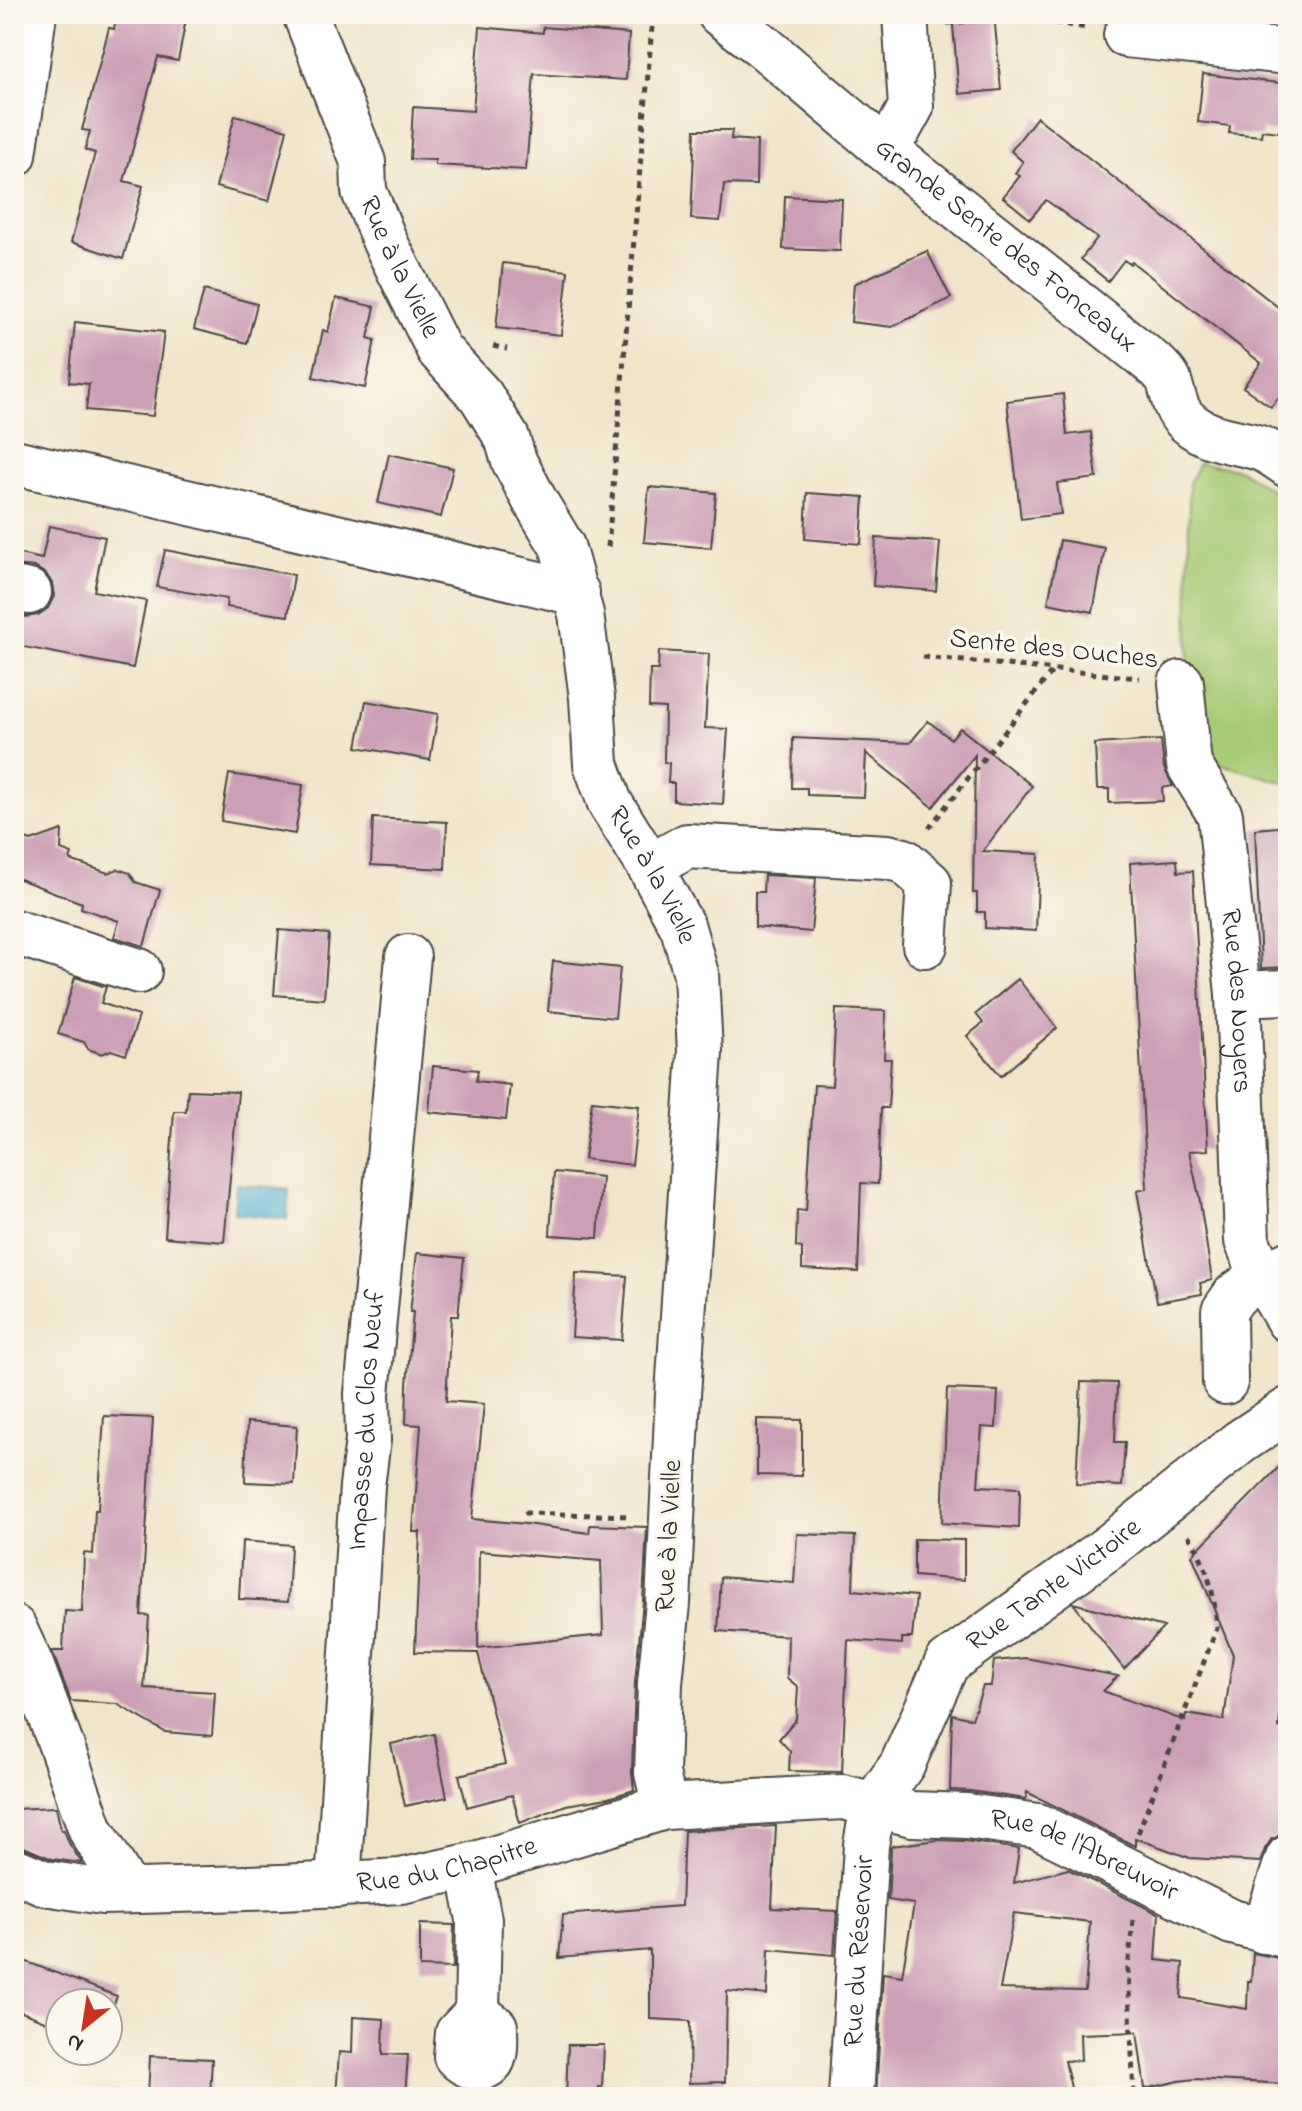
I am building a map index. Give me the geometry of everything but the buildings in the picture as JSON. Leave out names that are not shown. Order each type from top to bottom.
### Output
[{"type":"street","points":[[14,155],[34,14]]},
{"type":"street","name":"Rue à la Vielle","points":[[305,14],[363,162],[364,191],[385,242],[439,350],[481,396],[507,438],[514,461],[562,546],[577,593],[592,698],[596,764],[610,803],[683,928],[696,974],[700,1052],[668,1603],[660,1683],[657,1773],[665,1807]]},
{"type":"street","name":"Grande Sente des Fonceaux","points":[[720,14],[1158,367],[1168,379],[1173,400],[1191,423],[1207,434],[1229,442],[1258,447],[1288,465]]},
{"type":"street","points":[[882,147],[899,129],[911,107],[905,21]]},
{"type":"street","points":[[1126,35],[1288,52]]},
{"type":"street","points":[[14,462],[577,593]]},
{"type":"street","name":"Rue des Noyers","points":[[1181,683],[1189,765],[1220,815],[1238,994],[1247,1241],[1275,1270],[1288,1320]]},
{"type":"street","points":[[650,867],[687,846],[888,857],[904,861],[929,883],[925,945]]},
{"type":"street","points":[[14,932],[139,971]]},
{"type":"street","name":"Impasse du Clos Neuf","points":[[338,1885],[362,1486],[368,1440],[367,1394],[408,957]]},
{"type":"street","points":[[1238,994],[1288,992]]},
{"type":"street","points":[[1225,1382],[1224,1311],[1235,1295],[1275,1270]]},
{"type":"street","name":"Rue Tante Victoire","points":[[873,1806],[902,1765],[947,1663],[1109,1547],[1240,1442],[1288,1410]]},
{"type":"street","points":[[14,1628],[31,1665],[91,1830],[128,1891]]},
{"type":"street","name":"Rue du Chapitre","points":[[14,1870],[45,1883],[103,1892],[401,1881],[469,1866],[665,1807],[843,1797],[873,1806]]},
{"type":"street","name":"Rue de l'Abreuvoir","points":[[873,1806],[912,1814],[967,1816],[1038,1826],[1232,1922],[1276,1933]]},
{"type":"street","name":"Rue du Réservoir","points":[[851,2097],[866,1845],[873,1806]]},
{"type":"street","points":[[1276,1933],[1288,1858]]},
{"type":"street","points":[[469,1866],[479,1920],[477,2013]]},
{"type":"path","points":[[577,593],[607,557],[653,14]]},
{"type":"path","points":[[905,21],[1020,17],[1126,35]]},
{"type":"path","name":"Sente des Ouches","points":[[923,657],[1181,683]]},
{"type":"path","points":[[904,861],[1055,669]]},
{"type":"path","points":[[1134,2097],[1128,1970],[1131,1872],[1217,1628],[1215,1598],[1196,1545],[1165,1501]]},
{"type":"path","points":[[524,1513],[654,1517],[672,1514]]},
{"type":"green space","points":[[1199,463],[1238,469],[1288,500],[1288,784],[1188,754],[1189,483]]},
{"type":"water","points":[[236,1184],[289,1189],[287,1219],[234,1213]]}]
